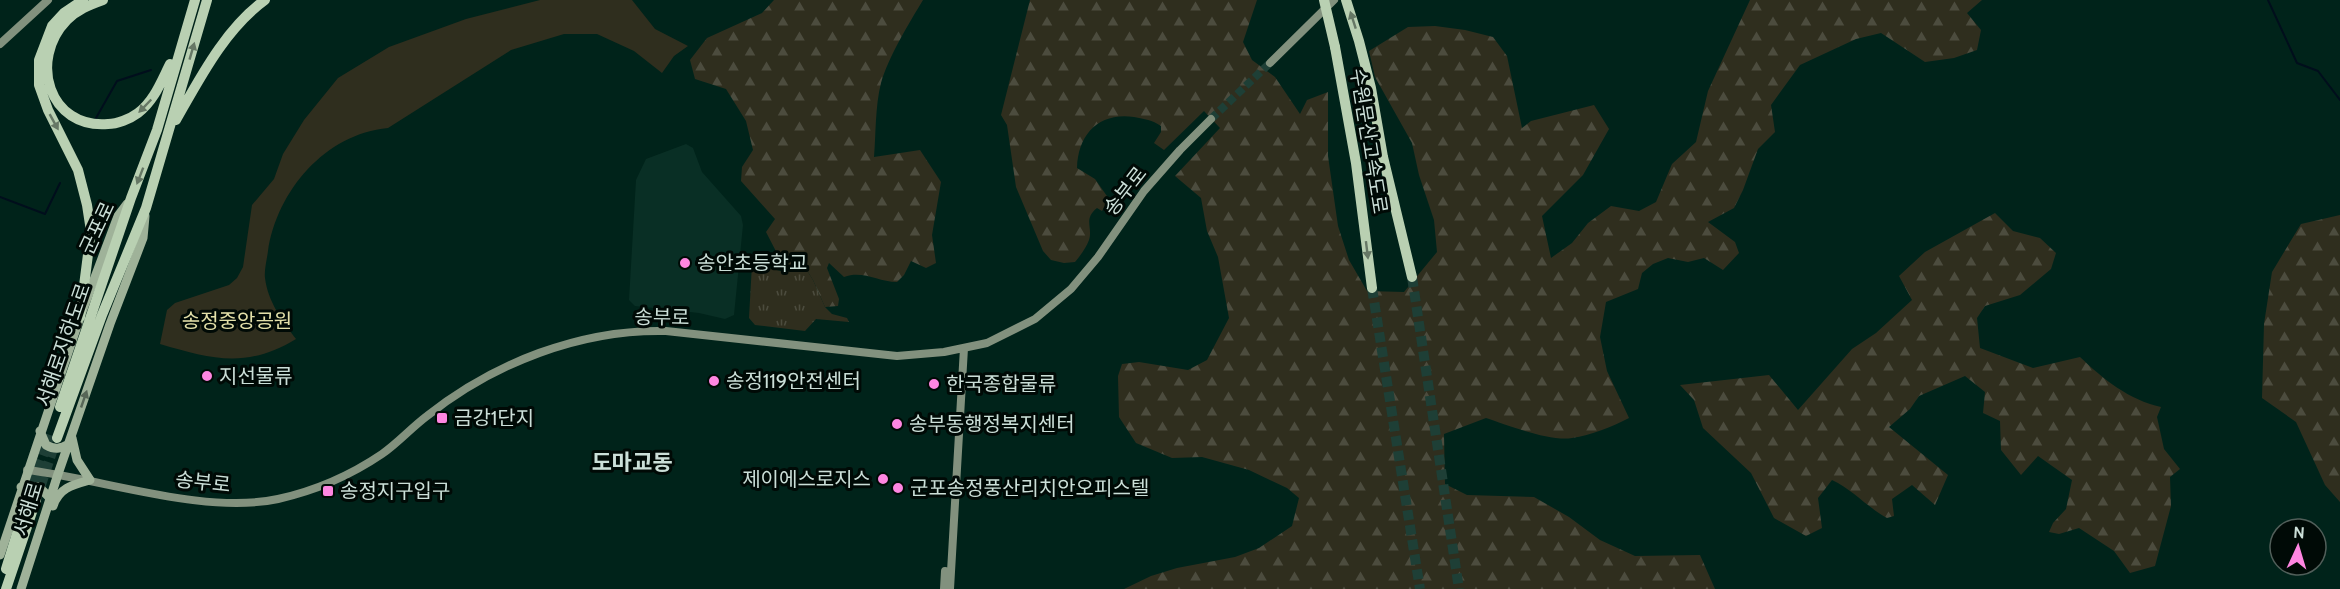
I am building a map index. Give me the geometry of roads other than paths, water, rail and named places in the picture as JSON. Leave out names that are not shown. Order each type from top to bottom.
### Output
[{"type":"highway","points":[[80,316],[91,231],[87,205],[78,170],[48,110],[39,84],[39,60],[52,26],[63,13],[83,0]]},
{"type":"highway","points":[[102,0],[82,8],[67,20],[52,44],[47,60],[48,85],[52,94],[60,107],[76,118],[92,125],[114,124],[137,114],[155,95],[183,36]]},
{"type":"highway","name":"군포로","points":[[132,198],[157,130],[195,0]]},
{"type":"highway","name":"군포로","points":[[146,208],[207,0]]},
{"type":"highway","points":[[167,136],[206,69],[229,37],[251,10],[265,0]]},
{"type":"highway","name":"수원문산고속도로","points":[[1324,0],[1356,163],[1372,288]]},
{"type":"highway","name":"수원문산고속도로","points":[[1346,0],[1371,88],[1383,157],[1412,277]]},
{"type":"highway","name":"서해로지하도로","points":[[49,435],[94,312],[132,198]]},
{"type":"highway","name":"서해로지하도로","points":[[49,435],[146,208]]},
{"type":"highway","points":[[0,585],[32,499],[6,589]]},
{"type":"main road","name":"군포로","points":[[27,470],[49,435],[80,316],[118,216],[132,198]]},
{"type":"main road","name":"군포로","points":[[58,474],[110,324],[143,238],[146,208]]},
{"type":"main road","points":[[28,568],[38,549],[56,499],[66,488],[90,480],[77,460],[70,440],[60,448],[53,449],[46,445],[49,435]]},
{"type":"main road","name":"서해로","points":[[0,555],[27,470]]},
{"type":"main road","name":"서해로","points":[[21,589],[58,474]]},
{"type":"main road","points":[[21,488],[39,487],[50,498]]},
{"type":"street","points":[[0,44],[48,0]]},
{"type":"street","points":[[1270,63],[1334,0]]},
{"type":"street","name":"송부로","points":[[27,470],[208,502],[253,502],[280,498],[318,487],[364,465],[397,442],[427,416],[479,380],[562,345],[638,330],[666,331],[897,356],[962,349],[987,343],[1035,319],[1071,289],[1144,192],[1180,150],[1211,119]]},
{"type":"street","points":[[950,589],[962,349]]},
{"type":"street","points":[[944,589],[962,349]]},
{"type":"waterway","points":[[2268,0],[2297,63],[2318,71],[2340,100]]},
{"type":"waterway","points":[[96,118],[117,81],[151,70]]},
{"type":"waterway","points":[[0,197],[45,214],[60,183]]},
{"type":"tunnel","points":[[1211,119],[1270,63]]},
{"type":"tunnel","points":[[1412,277],[1459,589]]},
{"type":"tunnel","points":[[1372,288],[1420,589]]},
{"type":"tunnel","points":[[28,498],[50,435]]},
{"type":"tunnel","points":[[36,500],[53,449]]},
{"type":"place","name":"송안초등학교","points":[[685,263]]},
{"type":"place","name":"지선물류","points":[[207,376]]},
{"type":"place","name":"송정119안전센터","points":[[714,381]]},
{"type":"place","name":"한국종합물류","points":[[934,384]]},
{"type":"place","name":"금강1단지","points":[[442,418]]},
{"type":"place","name":"송부동행정복지센터","points":[[897,424]]},
{"type":"place","name":"제이에스로지스","points":[[883,479]]},
{"type":"place","name":"군포송정풍산리치안오피스텔","points":[[898,488]]},
{"type":"place","name":"송정지구입구","points":[[328,491]]},
{"type":"district","name":"도마교동","points":[[632,462]]},
{"type":"park label","name":"송정중앙공원","points":[[237,321]]}]
